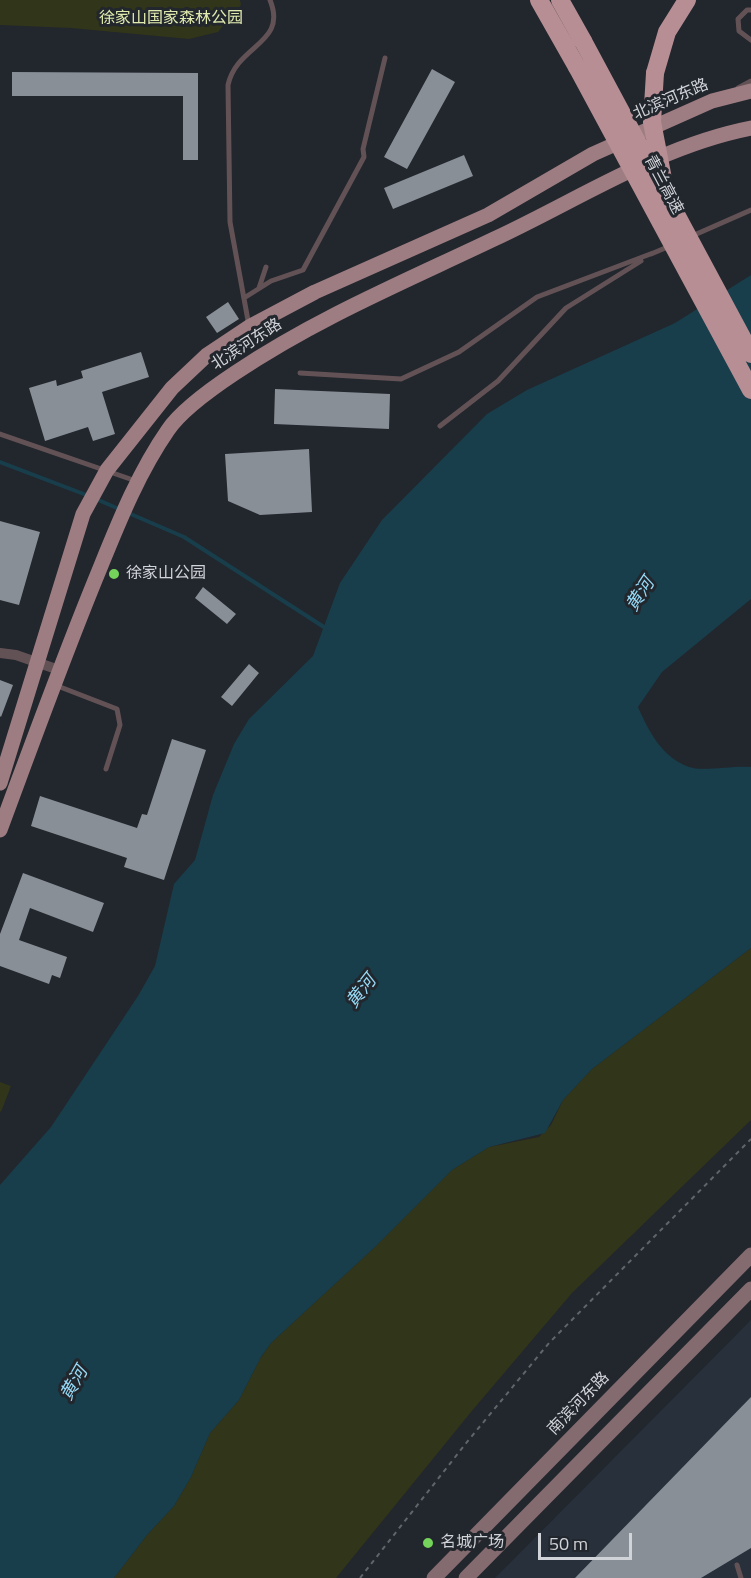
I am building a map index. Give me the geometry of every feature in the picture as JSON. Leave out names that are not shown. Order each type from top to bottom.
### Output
[{"type":"highway","name":"青兰高速","points":[[539,0],[751,390]]},
{"type":"highway","points":[[560,0],[674,215]]},
{"type":"highway","points":[[674,215],[656,150],[652,122],[655,73],[667,32],[687,0]]},
{"type":"highway","name":"青兰高速","points":[[674,215],[751,354]]},
{"type":"main road","name":"北滨河东路","points":[[0,783],[83,514],[107,470],[172,388],[207,355],[249,327],[315,292],[488,215],[593,154],[712,101],[751,91]]},
{"type":"main road","name":"北滨河东路","points":[[0,830],[56,677],[116,530],[138,481],[169,428],[213,388],[270,350],[332,314],[496,238],[626,172],[718,136],[751,128]]},
{"type":"main road","name":"南滨河东路","points":[[434,1578],[751,1255]]},
{"type":"main road","points":[[466,1578],[751,1289]]},
{"type":"street","points":[[0,653],[36,661],[56,677]]},
{"type":"lane","points":[[249,327],[230,222],[228,85],[231,71],[240,58],[266,38],[274,26],[275,11],[270,0]]},
{"type":"lane","points":[[751,10],[747,10],[738,19],[739,31],[751,40]]},
{"type":"lane","points":[[244,298],[271,281],[303,270],[364,157],[363,149],[385,58]]},
{"type":"lane","points":[[712,101],[751,81]]},
{"type":"lane","points":[[685,239],[751,210]]},
{"type":"lane","points":[[300,373],[400,379],[459,352],[537,297],[674,244]]},
{"type":"lane","points":[[440,426],[498,381],[566,308],[653,253]]},
{"type":"lane","points":[[258,289],[266,267]]},
{"type":"lane","points":[[0,434],[138,481]]},
{"type":"lane","points":[[56,677],[117,709],[120,724],[106,769]]},
{"type":"lane","points":[[737,1565],[741,1578]]},
{"type":"path","points":[[360,1578],[467,1442],[549,1343],[751,1139]]},
{"type":"shaded area","points":[[751,1320],[751,1578],[495,1578]]},
{"type":"green space","name":"徐家山国家森林公园","points":[[0,0],[240,0],[241,5],[218,32],[189,39],[71,28],[0,25]]},
{"type":"green space","points":[[751,948],[751,1120],[572,1293],[471,1412],[336,1578],[114,1578],[147,1535],[174,1506],[191,1477],[210,1433],[239,1400],[261,1357],[271,1343],[375,1247],[452,1170],[489,1147],[539,1137],[551,1125],[563,1100],[592,1069]]},
{"type":"green space","points":[[0,1082],[11,1086],[1,1112],[0,1111]]},
{"type":"water","name":"黄河","points":[[751,275],[751,599],[662,672],[638,707],[658,743],[680,763],[702,769],[751,767],[751,948],[592,1069],[563,1100],[545,1133],[489,1147],[452,1170],[375,1247],[271,1343],[261,1357],[239,1400],[210,1433],[191,1477],[174,1506],[147,1535],[114,1578],[0,1578],[0,1185],[51,1127],[138,996],[155,966],[174,884],[195,860],[213,795],[234,744],[249,719],[313,656],[340,583],[382,520],[487,414],[527,390],[675,323]]},
{"type":"building","points":[[432,69],[455,82],[407,169],[384,157]]},
{"type":"building","points":[[12,72],[198,73],[198,160],[183,160],[183,96],[12,96]]},
{"type":"building","points":[[464,155],[473,176],[393,209],[384,188]]},
{"type":"building","points":[[228,302],[239,319],[217,333],[206,317]]},
{"type":"building","points":[[141,352],[149,377],[102,392],[115,434],[93,441],[88,427],[45,441],[29,388],[56,380],[57,386],[83,378],[81,371]]},
{"type":"building","points":[[275,389],[390,394],[389,429],[274,424]]},
{"type":"building","points":[[309,449],[312,512],[260,515],[228,501],[225,454]]},
{"type":"building","points":[[0,521],[40,532],[19,605],[0,600]]},
{"type":"building","points":[[203,587],[236,614],[227,624],[195,598]]},
{"type":"building","points":[[249,664],[259,673],[232,706],[221,697]]},
{"type":"building","points":[[0,680],[13,685],[1,717],[0,716]]},
{"type":"building","points":[[172,739],[206,750],[164,880],[124,867],[127,858],[31,826],[40,796],[137,828],[142,814],[147,815]]},
{"type":"building","points":[[23,873],[104,903],[93,932],[30,908],[19,940],[67,957],[60,978],[52,975],[49,984],[0,966],[0,934]]},
{"type":"building","points":[[751,1397],[751,1548],[701,1578],[575,1578]]},
{"type":"waterway","points":[[0,462],[89,496]]},
{"type":"waterway","points":[[96,499],[119,509]]},
{"type":"waterway","points":[[126,512],[184,537],[327,629]]},
{"type":"place","name":"徐家山公园","points":[[114,574]]},
{"type":"place","name":"名城广场","points":[[428,1543]]}]
